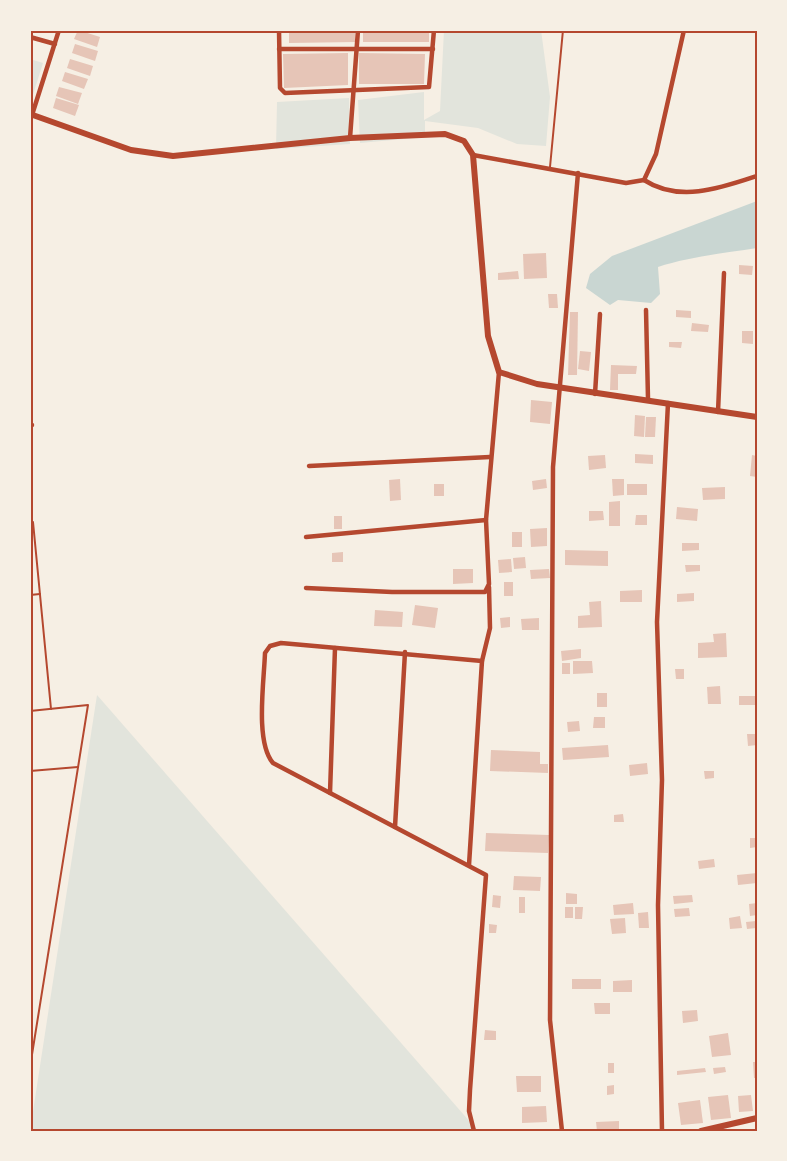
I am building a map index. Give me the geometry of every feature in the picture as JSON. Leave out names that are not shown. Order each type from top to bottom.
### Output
[{"type":"street","points":[[59,30],[31,115],[131,150],[173,156],[350,138],[445,134],[464,141],[473,155],[488,336],[499,372],[486,520],[490,628],[482,661],[469,865]]},
{"type":"street","points":[[279,30],[281,92],[429,87],[434,30]]},
{"type":"street","points":[[350,138],[358,30]]},
{"type":"street","points":[[645,180],[656,154],[684,30]]},
{"type":"street","points":[[30,37],[55,44]]},
{"type":"street","points":[[279,49],[433,49]]},
{"type":"street","points":[[473,155],[626,183],[645,180],[658,189],[674,193],[704,190],[757,176]]},
{"type":"street","points":[[562,1131],[550,1020],[553,466],[578,173]]},
{"type":"street","points":[[718,412],[724,273]]},
{"type":"street","points":[[646,310],[648,399]]},
{"type":"street","points":[[595,394],[600,314]]},
{"type":"street","points":[[499,372],[537,384],[757,417]]},
{"type":"street","points":[[662,1131],[658,905],[662,780],[657,622],[668,403]]},
{"type":"street","points":[[309,466],[490,457]]},
{"type":"street","points":[[306,537],[486,520]]},
{"type":"street","points":[[306,588],[485,592],[489,584]]},
{"type":"street","points":[[474,1131],[469,1111],[486,875],[273,763],[266,755],[263,744],[265,653],[270,646],[280,644],[405,652],[482,661]]},
{"type":"street","points":[[330,793],[335,648]]},
{"type":"street","points":[[395,827],[405,652]]},
{"type":"street","points":[[30,949],[30,966]]},
{"type":"street","points":[[701,1131],[757,1118]]},
{"type":"lane","points":[[550,168],[563,30]]},
{"type":"lane","points":[[33,522],[51,709]]},
{"type":"lane","points":[[30,595],[40,594]]},
{"type":"lane","points":[[30,711],[88,705],[30,1067]]},
{"type":"lane","points":[[30,771],[78,767]]},
{"type":"shaded area","points":[[444,30],[541,30],[550,97],[546,146],[517,144],[478,128],[425,121],[425,137],[360,143],[358,100],[424,92],[424,120],[440,111]]},
{"type":"shaded area","points":[[30,59],[43,63],[30,104]]},
{"type":"shaded area","points":[[349,98],[350,144],[276,149],[277,102]]},
{"type":"shaded area","points":[[757,201],[757,248],[694,258],[658,267],[660,294],[651,303],[618,300],[610,305],[586,288],[590,274],[612,256]]},
{"type":"shaded area","points":[[97,695],[478,1131],[30,1131]]},
{"type":"building","points":[[78,30],[100,37],[97,47],[74,39]]},
{"type":"building","points":[[289,30],[355,30],[355,42],[289,43]]},
{"type":"building","points":[[363,30],[429,30],[429,42],[363,42]]},
{"type":"building","points":[[75,44],[98,51],[95,61],[72,53]]},
{"type":"building","points":[[348,53],[348,85],[284,88],[283,54]]},
{"type":"building","points":[[359,53],[425,54],[424,84],[359,84]]},
{"type":"building","points":[[70,59],[93,66],[90,76],[67,68]]},
{"type":"building","points":[[65,72],[88,79],[84,89],[62,81]]},
{"type":"building","points":[[59,87],[82,93],[78,104],[56,96]]},
{"type":"building","points":[[56,98],[79,105],[75,116],[53,108]]},
{"type":"building","points":[[546,253],[547,278],[524,279],[523,254]]},
{"type":"building","points":[[739,265],[753,266],[752,275],[739,274]]},
{"type":"building","points":[[518,271],[519,279],[498,280],[498,273]]},
{"type":"building","points":[[548,294],[557,294],[558,308],[549,308]]},
{"type":"building","points":[[676,310],[691,311],[691,318],[676,317]]},
{"type":"building","points":[[570,312],[578,312],[577,375],[568,375]]},
{"type":"building","points":[[692,323],[709,325],[708,332],[691,331]]},
{"type":"building","points":[[742,331],[753,331],[753,344],[742,343]]},
{"type":"building","points":[[669,342],[682,342],[681,348],[669,347]]},
{"type":"building","points":[[580,351],[591,352],[589,371],[578,369]]},
{"type":"building","points":[[611,365],[637,366],[636,374],[618,374],[618,390],[610,390]]},
{"type":"building","points":[[531,400],[552,402],[550,424],[530,422]]},
{"type":"building","points":[[635,415],[645,416],[644,437],[634,436]]},
{"type":"building","points":[[646,417],[656,417],[655,437],[645,437]]},
{"type":"building","points":[[635,454],[653,455],[653,464],[635,463]]},
{"type":"building","points":[[605,455],[606,468],[589,470],[588,456]]},
{"type":"building","points":[[752,455],[757,456],[757,477],[750,476]]},
{"type":"building","points":[[400,479],[401,500],[390,501],[389,480]]},
{"type":"building","points":[[546,479],[547,488],[533,490],[532,481]]},
{"type":"building","points":[[612,479],[624,479],[624,495],[613,496]]},
{"type":"building","points":[[434,484],[444,484],[444,496],[434,496]]},
{"type":"building","points":[[627,484],[647,484],[647,495],[627,495]]},
{"type":"building","points":[[725,487],[725,499],[703,500],[702,488]]},
{"type":"building","points":[[620,501],[620,526],[609,526],[609,502]]},
{"type":"building","points":[[677,507],[698,509],[697,521],[676,519]]},
{"type":"building","points":[[589,511],[603,511],[604,520],[589,521]]},
{"type":"building","points":[[636,515],[647,515],[647,525],[635,525]]},
{"type":"building","points":[[334,516],[342,516],[342,529],[334,529]]},
{"type":"building","points":[[547,528],[547,546],[531,547],[530,529]]},
{"type":"building","points":[[512,532],[522,532],[522,547],[512,547]]},
{"type":"building","points":[[682,543],[699,543],[699,550],[682,551]]},
{"type":"building","points":[[565,550],[608,551],[608,566],[565,565]]},
{"type":"building","points":[[343,552],[343,562],[332,562],[332,553]]},
{"type":"building","points":[[525,557],[526,568],[514,569],[513,558]]},
{"type":"building","points":[[511,559],[512,572],[499,573],[498,560]]},
{"type":"building","points":[[685,565],[700,565],[700,571],[686,572]]},
{"type":"building","points":[[453,569],[473,569],[473,583],[453,584]]},
{"type":"building","points":[[549,569],[550,578],[531,579],[530,570]]},
{"type":"building","points":[[504,582],[513,582],[513,596],[504,596]]},
{"type":"building","points":[[642,590],[642,602],[620,602],[620,591]]},
{"type":"building","points":[[694,593],[694,601],[677,602],[677,594]]},
{"type":"building","points":[[601,601],[602,627],[578,628],[578,616],[590,615],[589,602]]},
{"type":"building","points":[[415,605],[438,608],[435,628],[412,625]]},
{"type":"building","points":[[375,610],[403,612],[402,627],[374,626]]},
{"type":"building","points":[[510,617],[510,627],[501,628],[500,618]]},
{"type":"building","points":[[539,618],[539,630],[522,630],[521,619]]},
{"type":"building","points":[[726,633],[727,657],[698,658],[698,643],[714,642],[713,634]]},
{"type":"building","points":[[581,649],[581,658],[562,661],[561,651]]},
{"type":"building","points":[[573,661],[592,661],[593,673],[573,674]]},
{"type":"building","points":[[562,663],[570,663],[570,674],[562,674]]},
{"type":"building","points":[[675,669],[684,669],[684,679],[676,679]]},
{"type":"building","points":[[720,686],[721,704],[708,704],[707,687]]},
{"type":"building","points":[[597,693],[607,693],[607,707],[597,707]]},
{"type":"building","points":[[739,696],[756,696],[756,705],[739,705]]},
{"type":"building","points":[[594,717],[605,717],[605,728],[593,728]]},
{"type":"building","points":[[579,721],[580,731],[568,732],[567,722]]},
{"type":"building","points":[[747,734],[757,734],[757,745],[748,746]]},
{"type":"building","points":[[608,745],[609,757],[563,760],[562,748]]},
{"type":"building","points":[[491,750],[540,752],[540,764],[548,764],[548,773],[490,771]]},
{"type":"building","points":[[647,763],[648,774],[630,776],[629,765]]},
{"type":"building","points":[[704,771],[714,771],[714,778],[705,779]]},
{"type":"building","points":[[623,814],[624,822],[614,822],[614,815]]},
{"type":"building","points":[[486,833],[549,835],[548,853],[485,851]]},
{"type":"building","points":[[750,838],[757,838],[757,847],[750,848]]},
{"type":"building","points":[[714,859],[715,867],[699,869],[698,861]]},
{"type":"building","points":[[757,873],[757,883],[738,885],[737,875]]},
{"type":"building","points":[[514,876],[541,877],[540,891],[513,890]]},
{"type":"building","points":[[566,893],[577,894],[577,904],[566,904]]},
{"type":"building","points":[[493,895],[501,896],[500,908],[492,907]]},
{"type":"building","points":[[692,895],[693,902],[674,904],[673,896]]},
{"type":"building","points":[[519,897],[525,897],[525,913],[519,913]]},
{"type":"building","points":[[633,903],[634,914],[614,915],[613,905]]},
{"type":"building","points":[[757,903],[757,915],[750,916],[749,904]]},
{"type":"building","points":[[565,907],[573,907],[573,918],[565,918]]},
{"type":"building","points":[[575,907],[583,907],[582,919],[575,919]]},
{"type":"building","points":[[689,908],[690,916],[675,917],[674,909]]},
{"type":"building","points":[[648,912],[649,928],[639,928],[638,913]]},
{"type":"building","points":[[740,916],[742,928],[730,929],[729,918]]},
{"type":"building","points":[[625,918],[626,933],[612,934],[610,919]]},
{"type":"building","points":[[756,921],[756,928],[747,929],[746,922]]},
{"type":"building","points":[[489,924],[497,925],[496,933],[489,933]]},
{"type":"building","points":[[572,979],[601,979],[601,989],[572,989]]},
{"type":"building","points":[[632,980],[632,992],[613,992],[613,981]]},
{"type":"building","points":[[594,1003],[610,1003],[610,1014],[595,1014]]},
{"type":"building","points":[[697,1010],[698,1021],[683,1023],[682,1011]]},
{"type":"building","points":[[485,1030],[496,1031],[496,1040],[484,1040]]},
{"type":"building","points":[[728,1033],[731,1055],[712,1057],[709,1036]]},
{"type":"building","points":[[753,1062],[757,1062],[757,1078],[754,1078]]},
{"type":"building","points":[[608,1063],[614,1063],[614,1073],[608,1073]]},
{"type":"building","points":[[725,1067],[726,1072],[714,1074],[713,1068]]},
{"type":"building","points":[[705,1068],[706,1072],[677,1075],[677,1071]]},
{"type":"building","points":[[516,1076],[541,1076],[541,1092],[517,1092]]},
{"type":"building","points":[[614,1085],[614,1094],[607,1095],[607,1086]]},
{"type":"building","points":[[728,1095],[731,1118],[711,1120],[708,1097]]},
{"type":"building","points":[[751,1095],[753,1111],[739,1112],[738,1096]]},
{"type":"building","points":[[700,1100],[703,1123],[681,1125],[678,1103]]},
{"type":"building","points":[[546,1106],[547,1122],[522,1123],[522,1107]]},
{"type":"building","points":[[619,1121],[619,1131],[597,1131],[596,1122]]}]
